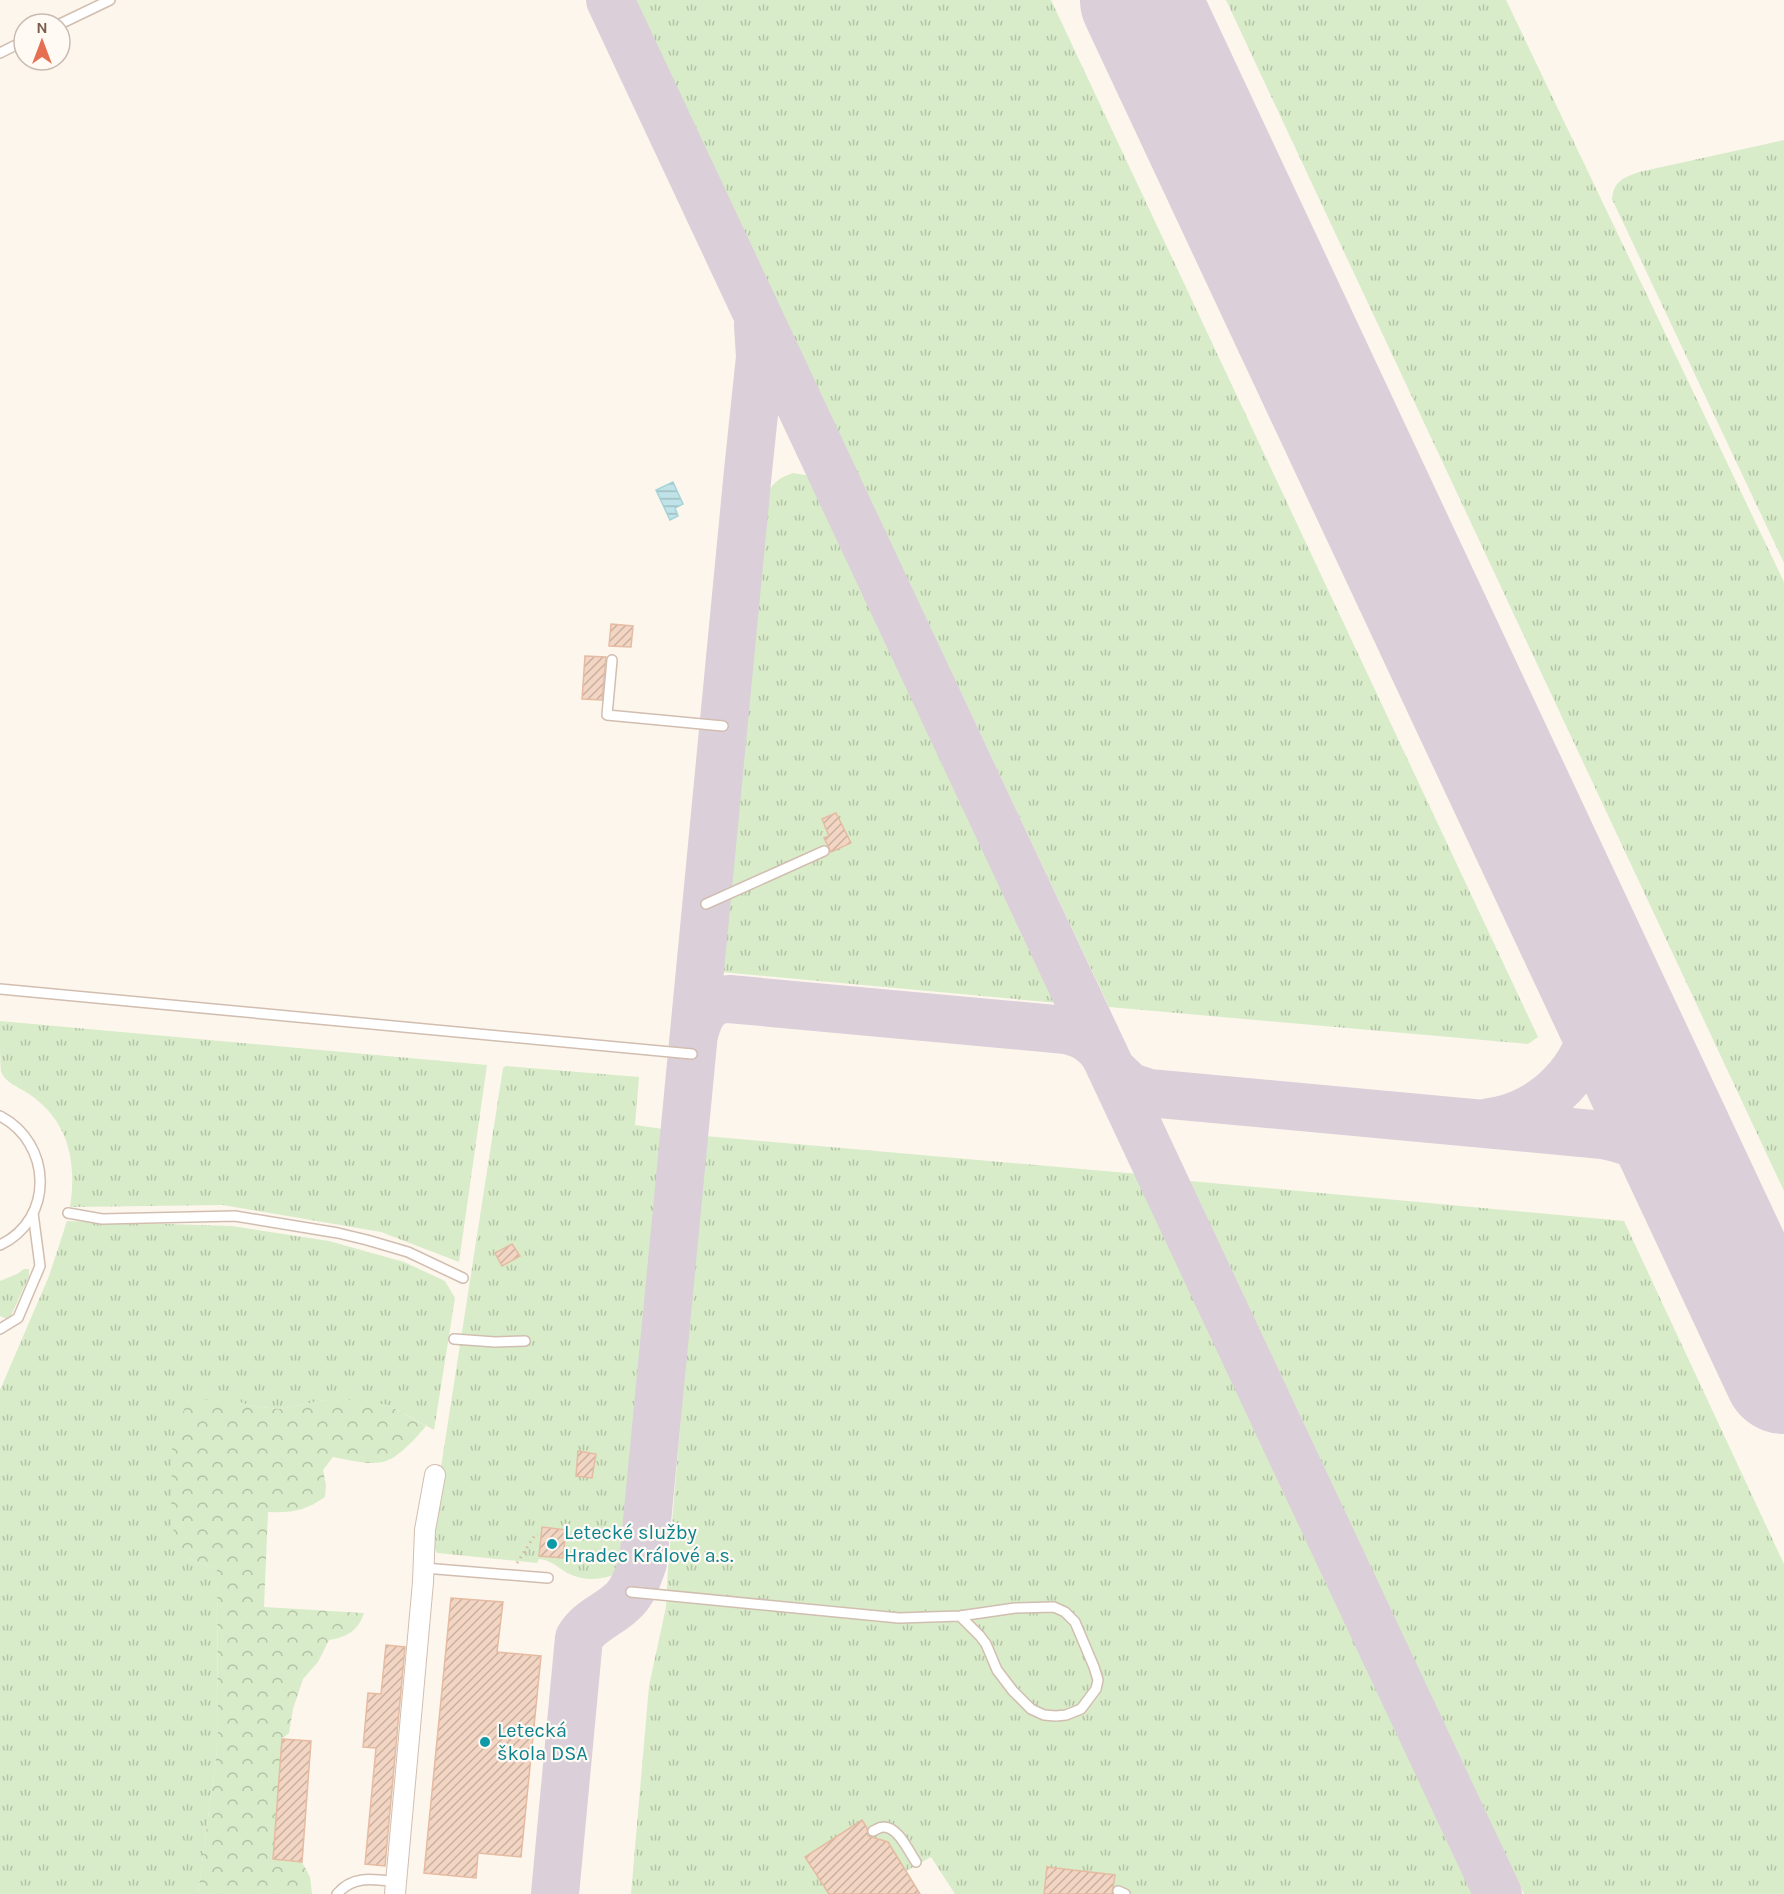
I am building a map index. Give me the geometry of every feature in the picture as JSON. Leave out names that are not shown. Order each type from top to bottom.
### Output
[{"type":"street","points":[[395,1888],[424,1568],[425,1530],[435,1475]]},
{"type":"lane","points":[[72,18],[110,0]]},
{"type":"lane","points":[[612,660],[607,715],[723,726]]},
{"type":"lane","points":[[706,904],[824,851]]},
{"type":"lane","points":[[0,989],[692,1054]]},
{"type":"lane","points":[[0,1116],[25,1136],[35,1153],[40,1173],[39,1193],[33,1213],[16,1234],[0,1245]]},
{"type":"lane","points":[[0,1329],[18,1318],[40,1266],[33,1213]]},
{"type":"lane","points":[[68,1213],[102,1219],[235,1216],[292,1225],[338,1233],[408,1252],[463,1278]]},
{"type":"lane","points":[[454,1339],[495,1342],[525,1341]]},
{"type":"lane","points":[[424,1568],[548,1578]]},
{"type":"lane","points":[[631,1592],[899,1618],[960,1616],[1040,1606],[1054,1607],[1065,1612],[1075,1622],[1094,1667],[1098,1680],[1096,1689],[1081,1709],[1066,1715],[1044,1715],[1031,1709],[997,1670],[980,1636],[960,1616]]},
{"type":"lane","points":[[873,1831],[883,1827],[891,1829],[916,1862]]},
{"type":"lane","points":[[337,1894],[344,1885],[363,1878],[395,1888]]},
{"type":"path","points":[[509,1574],[535,1535],[538,1534]]},
{"type":"green space","points":[[635,0],[1051,0],[1538,1037],[1528,1044],[1109,1007]]},
{"type":"green space","points":[[1226,0],[1506,0],[1784,582],[1784,1191]]},
{"type":"green space","points":[[1784,140],[1784,563],[1612,199],[1620,181],[1639,172]]},
{"type":"green space","points":[[793,473],[811,476],[1058,1003],[721,972],[766,496],[777,481]]},
{"type":"green space","points":[[0,1021],[487,1065],[459,1262],[381,1232],[223,1205],[70,1207],[72,1174],[67,1144],[53,1117],[43,1105],[9,1082],[3,1075]]},
{"type":"green space","points":[[506,1066],[639,1077],[635,1125],[663,1129],[626,1557],[620,1572],[599,1579],[585,1579],[571,1575],[539,1559],[537,1563],[437,1553],[430,1538],[503,1068]]},
{"type":"green space","points":[[705,1136],[1139,1174],[1476,1894],[955,1894],[931,1857],[906,1871],[920,1894],[631,1894],[649,1686],[666,1607]]},
{"type":"green space","points":[[1190,1181],[1624,1221],[1784,1564],[1784,1894],[1524,1894]]},
{"type":"green space","points":[[67,1221],[232,1226],[329,1241],[404,1262],[445,1281],[455,1298],[434,1430],[388,1405],[325,1400],[280,1409],[250,1406],[237,1401],[187,1558],[217,1569],[218,1743],[198,1894],[0,1894],[0,1390],[49,1276]]},
{"type":"green space","points":[[24,1269],[29,1269],[29,1276],[10,1318],[7,1319],[0,1316],[0,1281]]},
{"type":"green space","points":[[210,1399],[237,1401],[250,1406],[280,1409],[325,1400],[361,1400],[388,1405],[426,1426],[402,1451],[386,1461],[366,1463],[333,1457],[323,1470],[326,1485],[325,1497],[298,1510],[268,1512],[264,1607],[364,1613],[355,1629],[341,1637],[329,1640],[318,1662],[303,1679],[293,1709],[289,1733],[282,1739],[273,1859],[302,1862],[310,1877],[312,1894],[198,1894],[218,1743],[217,1569],[187,1558],[171,1525],[172,1449],[186,1403]]},
{"type":"water","points":[[673,482],[683,504],[675,508],[678,516],[670,520],[656,490]]},
{"type":"building","points":[[611,624],[633,626],[631,647],[609,646]]},
{"type":"building","points":[[585,656],[606,657],[602,700],[582,699]]},
{"type":"building","points":[[836,813],[851,843],[831,852],[824,838],[829,836],[822,819]]},
{"type":"building","points":[[512,1244],[520,1256],[502,1266],[495,1253]]},
{"type":"building","points":[[578,1451],[596,1454],[592,1478],[576,1476]]},
{"type":"building","name":"Letecké služby Hradec Králové a.s.","points":[[542,1527],[566,1530],[563,1558],[539,1556]]},
{"type":"building","name":"Letecká škola DSA","points":[[451,1598],[503,1602],[497,1652],[541,1656],[521,1857],[478,1853],[476,1878],[424,1873]]},
{"type":"building","points":[[386,1645],[405,1647],[385,1866],[365,1864],[376,1748],[363,1747],[368,1693],[381,1694]]},
{"type":"building","points":[[282,1739],[311,1741],[302,1862],[273,1859]]},
{"type":"building","points":[[862,1820],[867,1828],[868,1836],[888,1842],[920,1894],[829,1894],[805,1857]]},
{"type":"building","points":[[1047,1867],[1115,1875],[1112,1894],[1044,1894]]},
{"type":"taxiway","points":[[610,0],[1498,1894]]},
{"type":"taxiway","points":[[555,1894],[579,1638],[594,1622],[627,1597],[643,1563],[760,357],[758,325]]},
{"type":"taxiway","points":[[1489,1122],[1509,1118],[1529,1110],[1562,1085],[1576,1068],[1586,1050],[1595,1009],[1593,986],[1587,963],[1516,809]]},
{"type":"taxiway","points":[[695,1031],[699,1018],[710,1004],[729,999],[1066,1030],[1088,1038],[1104,1054]]},
{"type":"taxiway","points":[[1113,1071],[1130,1087],[1149,1093],[1603,1135],[1640,1146],[1662,1158],[1690,1185],[1768,1348]]},
{"type":"runway","points":[[1140,0],[1784,1374]]},
{"type":"place","name":"Letecké služby Hradec Králové a.s.","points":[[552,1544]]},
{"type":"place","name":"Letecká škola DSA","points":[[485,1742]]}]
